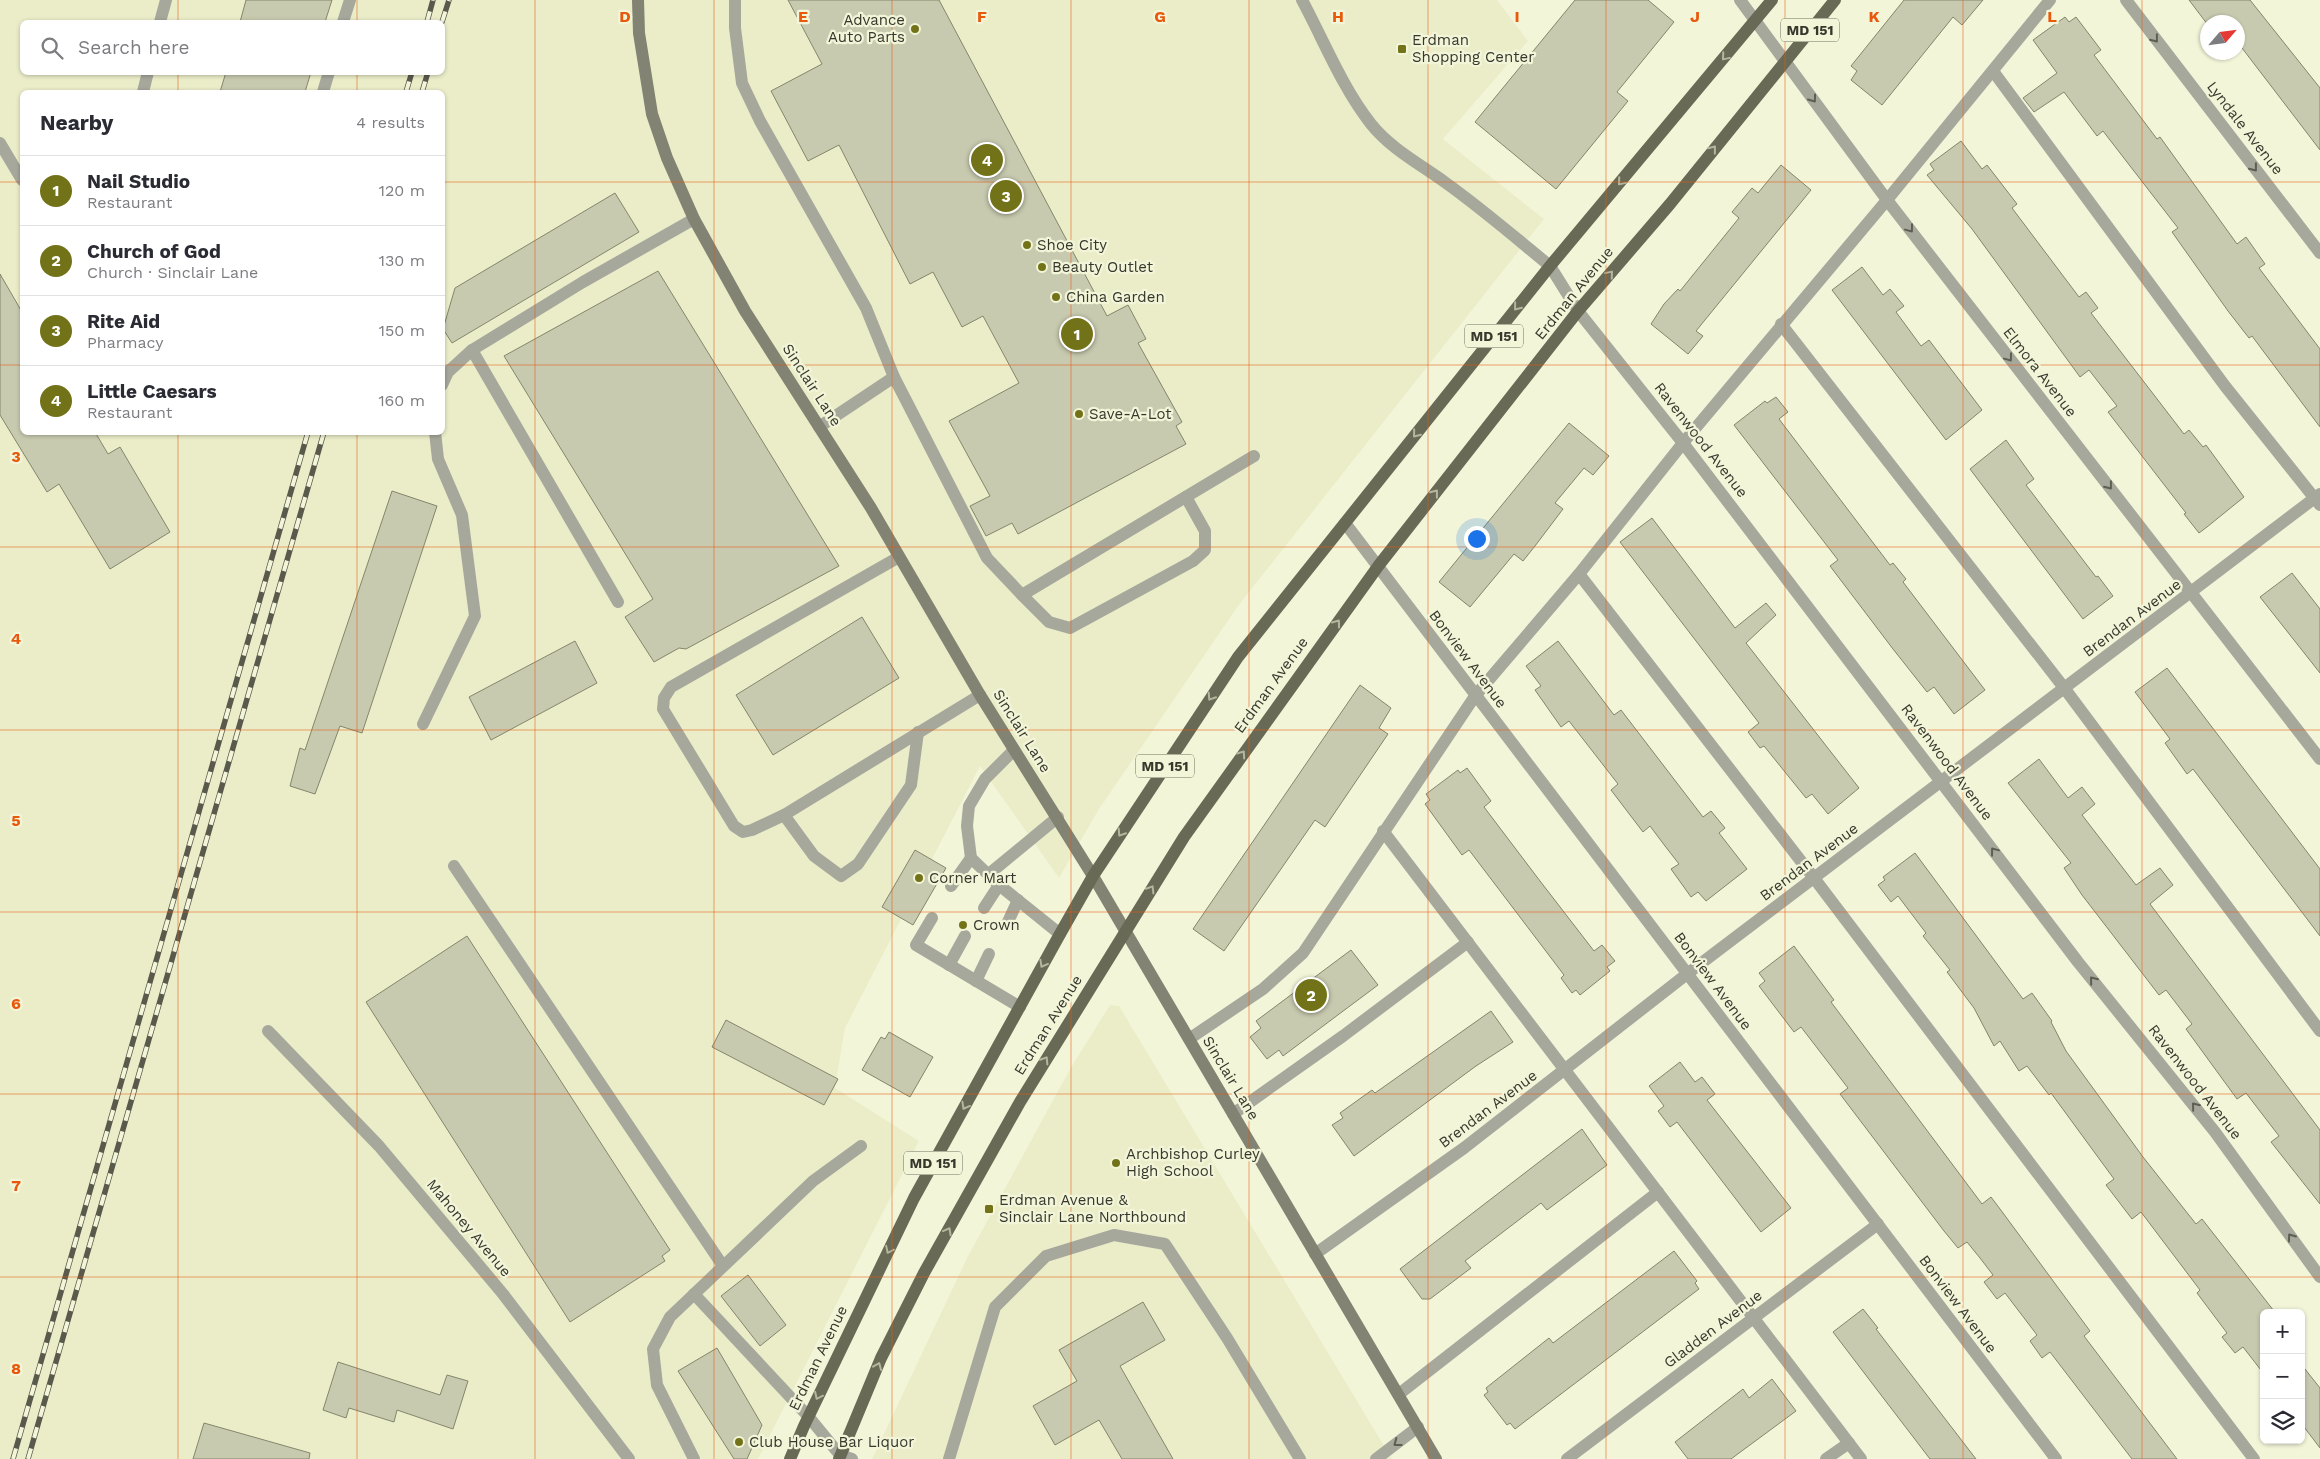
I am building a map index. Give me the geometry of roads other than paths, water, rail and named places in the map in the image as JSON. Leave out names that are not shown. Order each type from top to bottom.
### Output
[{"type":"main road","name":"Sinclair Lane","points":[[638,0],[639,33],[652,114],[667,158],[694,219],[745,311],[899,557],[980,696],[1058,818],[1126,931],[1436,1459]]},
{"type":"main road","name":"Erdman Avenue","points":[[790,1459],[808,1416],[914,1198],[1060,934],[1093,876],[1238,657],[1550,266],[1772,0]]},
{"type":"main road","name":"Erdman Avenue","points":[[844,1458],[881,1358],[924,1273],[1020,1102],[1184,837],[1379,565],[1578,311],[1670,204],[1834,0]]},
{"type":"street","points":[[161,20],[166,0]]},
{"type":"street","points":[[344,20],[350,0]]},
{"type":"street","points":[[735,0],[735,28],[742,83],[760,121],[866,308],[894,377],[987,558],[1049,622],[1070,628],[1193,561],[1205,550],[1205,531],[1186,497]]},
{"type":"street","name":"Ravenwood Avenue","points":[[1302,0],[1348,87],[1371,123],[1384,137],[1412,161],[1446,183],[1550,266],[1578,311],[1683,443],[2078,962],[2215,1132],[2319,1272]]},
{"type":"street","name":"Elmora Avenue","points":[[1740,0],[1888,200],[2320,759]]},
{"type":"street","points":[[1189,1039],[1263,988],[1303,953],[1475,696],[1579,574],[1781,324],[1888,200],[2050,0]]},
{"type":"street","name":"Lyndale Avenue","points":[[2126,0],[2320,253]]},
{"type":"street","points":[[1993,71],[2226,386],[2318,499]]},
{"type":"street","points":[[144,90],[147,75]]},
{"type":"street","points":[[324,90],[328,75]]},
{"type":"street","points":[[0,143],[20,177]]},
{"type":"street","points":[[445,378],[448,372],[472,350],[694,219]]},
{"type":"street","points":[[1781,324],[2066,688],[2320,1031]]},
{"type":"street","points":[[472,350],[618,602]]},
{"type":"street","points":[[819,427],[894,377]]},
{"type":"street","points":[[422,724],[475,616],[462,515],[438,459],[435,435]]},
{"type":"street","points":[[1022,596],[1254,456]]},
{"type":"street","name":"Brendan Avenue","points":[[1316,1254],[1396,1198],[1565,1070],[1687,974],[1942,783],[2191,592],[2318,499]]},
{"type":"street","name":"Bonview Avenue","points":[[1345,523],[1379,565],[1475,696],[2056,1459]]},
{"type":"street","points":[[899,557],[671,686],[664,698],[663,709],[734,826],[743,832],[752,830],[784,815],[980,696]]},
{"type":"street","points":[[1579,574],[1814,878],[2254,1459]]},
{"type":"street","points":[[784,815],[814,856],[841,876],[858,864],[911,785],[918,732]]},
{"type":"street","points":[[1014,750],[985,779],[969,806],[967,826],[971,858],[999,885],[1060,934]]},
{"type":"street","points":[[989,874],[1058,818]]},
{"type":"street","points":[[1383,831],[1861,1459]]},
{"type":"street","points":[[952,886],[971,858]]},
{"type":"street","points":[[454,866],[723,1266]]},
{"type":"street","points":[[984,908],[999,885]]},
{"type":"street","points":[[1007,924],[1018,900]]},
{"type":"street","points":[[932,918],[916,945],[1020,1007]]},
{"type":"street","points":[[949,965],[965,936]]},
{"type":"street","points":[[1233,1114],[1343,1036],[1468,942]]},
{"type":"street","points":[[976,981],[989,954]]},
{"type":"street","name":"Mahoney Avenue","points":[[268,1031],[385,1154],[502,1294],[629,1459]]},
{"type":"street","points":[[694,1459],[657,1385],[653,1349],[670,1317],[813,1181],[861,1146]]},
{"type":"street","points":[[1399,1394],[1658,1192]]},
{"type":"street","name":"Gladden Avenue","points":[[1568,1459],[1878,1224]]},
{"type":"street","points":[[949,1459],[994,1307],[1046,1256],[1114,1234],[1166,1244],[1227,1338],[1300,1459]]},
{"type":"street","points":[[694,1294],[808,1416],[844,1458]]},
{"type":"street","points":[[1376,1459],[1418,1427]]},
{"type":"street","points":[[1826,1459],[1848,1443]]},
{"type":"railway","points":[[428,20],[433,0]]},
{"type":"railway","points":[[443,20],[449,0]]},
{"type":"railway","points":[[407,90],[411,75]]},
{"type":"railway","points":[[423,90],[427,75]]},
{"type":"railway","points":[[13,1459],[307,435]]},
{"type":"railway","points":[[28,1459],[323,435]]},
{"type":"place","name":"Advance Auto Parts","points":[[915,29]]},
{"type":"place","name":"Erdman Shopping Center","points":[[1402,49]]},
{"type":"place","name":"Little Caesars","points":[[987,160]]},
{"type":"place","name":"Rite Aid","points":[[1006,196]]},
{"type":"place","name":"Shoe City","points":[[1027,245]]},
{"type":"place","name":"Beauty Outlet","points":[[1042,267]]},
{"type":"place","name":"China Garden","points":[[1056,297]]},
{"type":"place","name":"Nail Studio","points":[[1077,334]]},
{"type":"place","name":"Save-A-Lot","points":[[1079,414]]},
{"type":"place","name":"Corner Mart","points":[[919,878]]},
{"type":"place","name":"Crown","points":[[963,925]]},
{"type":"place","name":"Church of God","points":[[1311,995]]},
{"type":"place","name":"Archbishop Curley High School","points":[[1116,1163]]},
{"type":"place","name":"Erdman Avenue & Sinclair Lane Northbound","points":[[989,1209]]},
{"type":"place","name":"Club House Bar Liquor","points":[[739,1442]]}]
